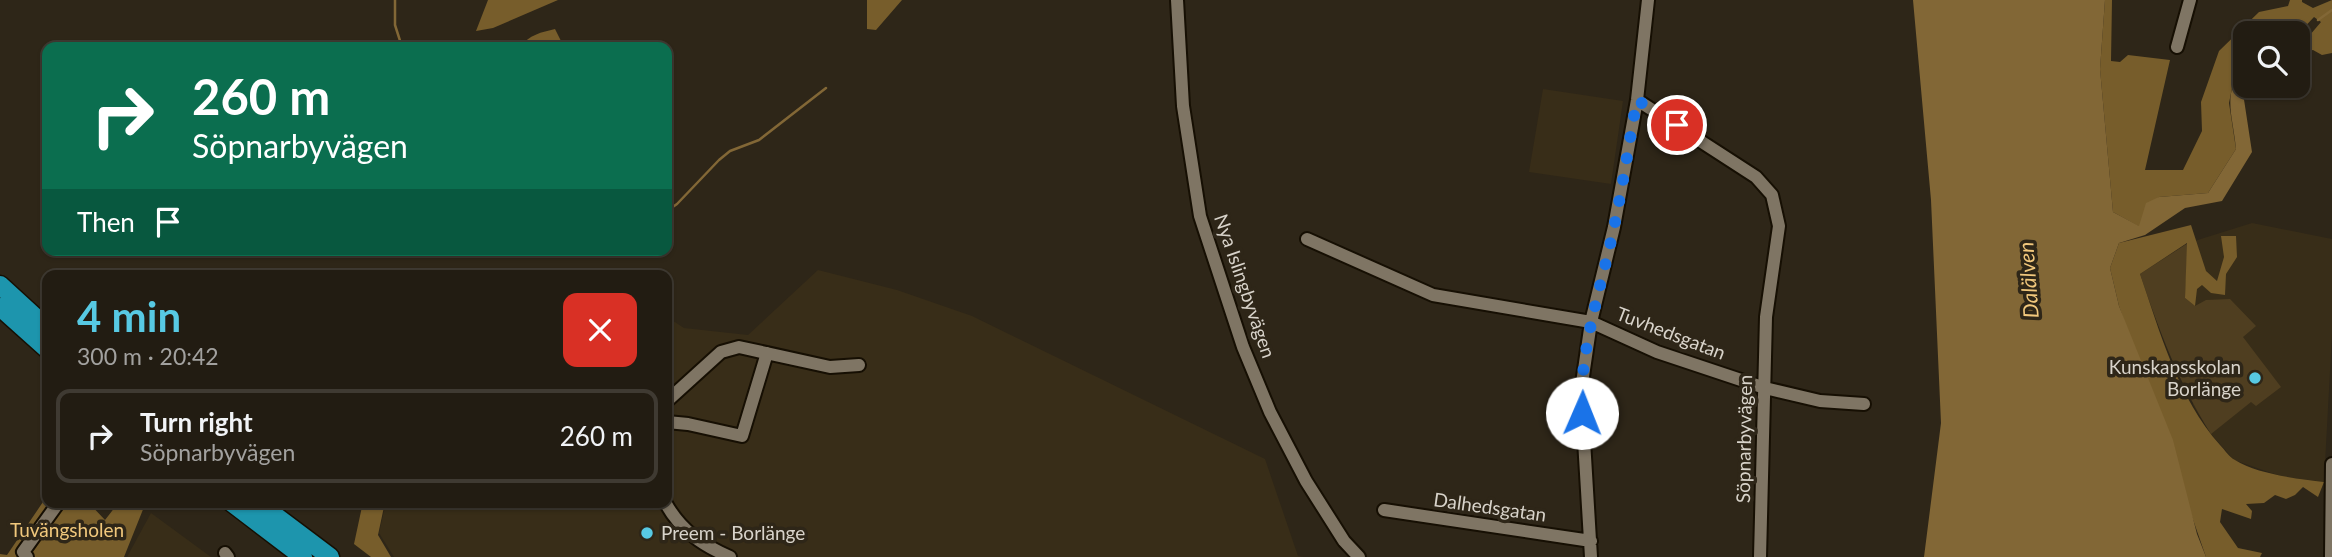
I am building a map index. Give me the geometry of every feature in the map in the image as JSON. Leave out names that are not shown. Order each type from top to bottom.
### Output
[{"type":"highway","points":[[0,285],[42,323]]},
{"type":"highway","points":[[0,307],[42,345]]},
{"type":"highway","points":[[238,508],[303,557]]},
{"type":"highway","points":[[265,508],[330,557]]},
{"type":"street","name":"Nya Islingbyvägen","points":[[1177,0],[1184,106],[1200,216],[1243,347],[1270,412],[1306,481],[1345,541],[1359,557]]},
{"type":"street","points":[[1591,557],[1581,390],[1591,322],[1614,227],[1637,100],[1648,0]]},
{"type":"street","points":[[2177,47],[2190,0]]},
{"type":"street","name":"Söpnarbyvägen","points":[[1637,100],[1756,177],[1772,195],[1779,226],[1766,317],[1760,557]]},
{"type":"street","name":"Tuvhedsgatan","points":[[1307,239],[1433,295],[1591,322],[1657,352],[1765,388],[1820,401],[1864,404]]},
{"type":"street","points":[[672,396],[721,352],[739,347],[830,367],[859,365]]},
{"type":"street","points":[[672,422],[742,436],[767,353]]},
{"type":"street","points":[[2331,557],[2332,464]]},
{"type":"street","points":[[27,557],[23,552],[55,508]]},
{"type":"street","points":[[669,508],[695,539],[705,547],[730,557]]},
{"type":"street","name":"Dalhedsgatan","points":[[1384,510],[1591,541]]},
{"type":"shaded area","points":[[1543,89],[1623,101],[1611,184],[1529,172]]},
{"type":"shaded area","name":"Kunskapsskolan Borlänge","points":[[2252,223],[2332,239],[2332,334],[2324,482],[2283,477],[2234,460],[2211,434],[2193,405],[2188,243]]},
{"type":"shaded area","points":[[2188,243],[2185,298],[2195,306],[2206,300],[2230,299],[2256,326],[2243,337],[2281,387],[2256,406],[2251,402],[2211,434],[2171,356],[2140,274]]},
{"type":"shaded area","points":[[818,270],[897,290],[972,316],[1265,459],[1298,556],[1304,557],[394,557],[379,533],[385,508],[672,508],[672,320],[684,328],[748,335]]},
{"type":"shaded area","points":[[151,513],[211,557],[127,557]]},
{"type":"green space","points":[[488,0],[558,0],[493,28],[476,31]]},
{"type":"green space","points":[[867,0],[902,0],[876,30],[867,29]]},
{"type":"green space","points":[[2105,0],[2112,0],[2111,61],[2120,62],[2128,55],[2170,60],[2145,170],[2183,170],[2202,131],[2201,102],[2219,51],[2233,37],[2233,83],[2229,103],[2236,149],[2208,193],[2159,197],[2140,227],[2113,212],[2100,69]]},
{"type":"green space","points":[[2290,0],[2302,0],[2313,8],[2332,0],[2332,53],[2322,55],[2310,51],[2310,35],[2321,22],[2314,17],[2310,21],[2250,21],[2259,12],[2288,6]]},
{"type":"green space","points":[[555,29],[562,42],[525,42],[540,33]]},
{"type":"green space","points":[[2191,225],[2206,271],[2217,281],[2224,257],[2221,236],[2236,236],[2237,257],[2226,274],[2225,295],[2211,293],[2202,285],[2197,289],[2195,306],[2185,298],[2187,243],[2140,274],[2182,386],[2205,427],[2233,459],[2266,472],[2324,482],[2318,497],[2303,487],[2286,499],[2275,495],[2264,503],[2246,504],[2252,511],[2251,519],[2222,509],[2220,522],[2238,548],[2262,553],[2260,557],[2206,557],[2119,306],[2110,268],[2119,243]]},
{"type":"green space","name":"Tuvängsholen","points":[[42,503],[42,508],[94,508],[105,520],[114,508],[144,508],[124,557],[0,557],[0,554],[7,555]]},
{"type":"green space","points":[[362,508],[384,508],[378,535],[391,557],[371,557],[354,544]]},
{"type":"water","name":"Dalälven","points":[[1913,0],[2105,0],[2100,69],[2113,212],[2139,226],[2146,203],[2159,197],[2208,193],[2236,149],[2230,105],[2233,85],[2233,98],[2244,98],[2252,152],[2222,201],[2185,208],[2145,235],[2119,243],[2110,268],[2119,306],[2173,440],[2197,534],[2206,557],[1924,557],[1941,423],[1931,200]]},
{"type":"waterway","points":[[395,0],[395,25],[400,42]]},
{"type":"waterway","points":[[2318,20],[2332,10]]},
{"type":"waterway","points":[[672,208],[730,151],[759,140],[826,88]]},
{"type":"place","name":"Kunskapsskolan Borlänge","points":[[2255,378]]},
{"type":"place","name":"Preem - Borlänge","points":[[647,533]]},
{"type":"route","points":[[1582,413],[1581,390],[1591,322],[1614,227],[1637,100],[1677,125]]}]
